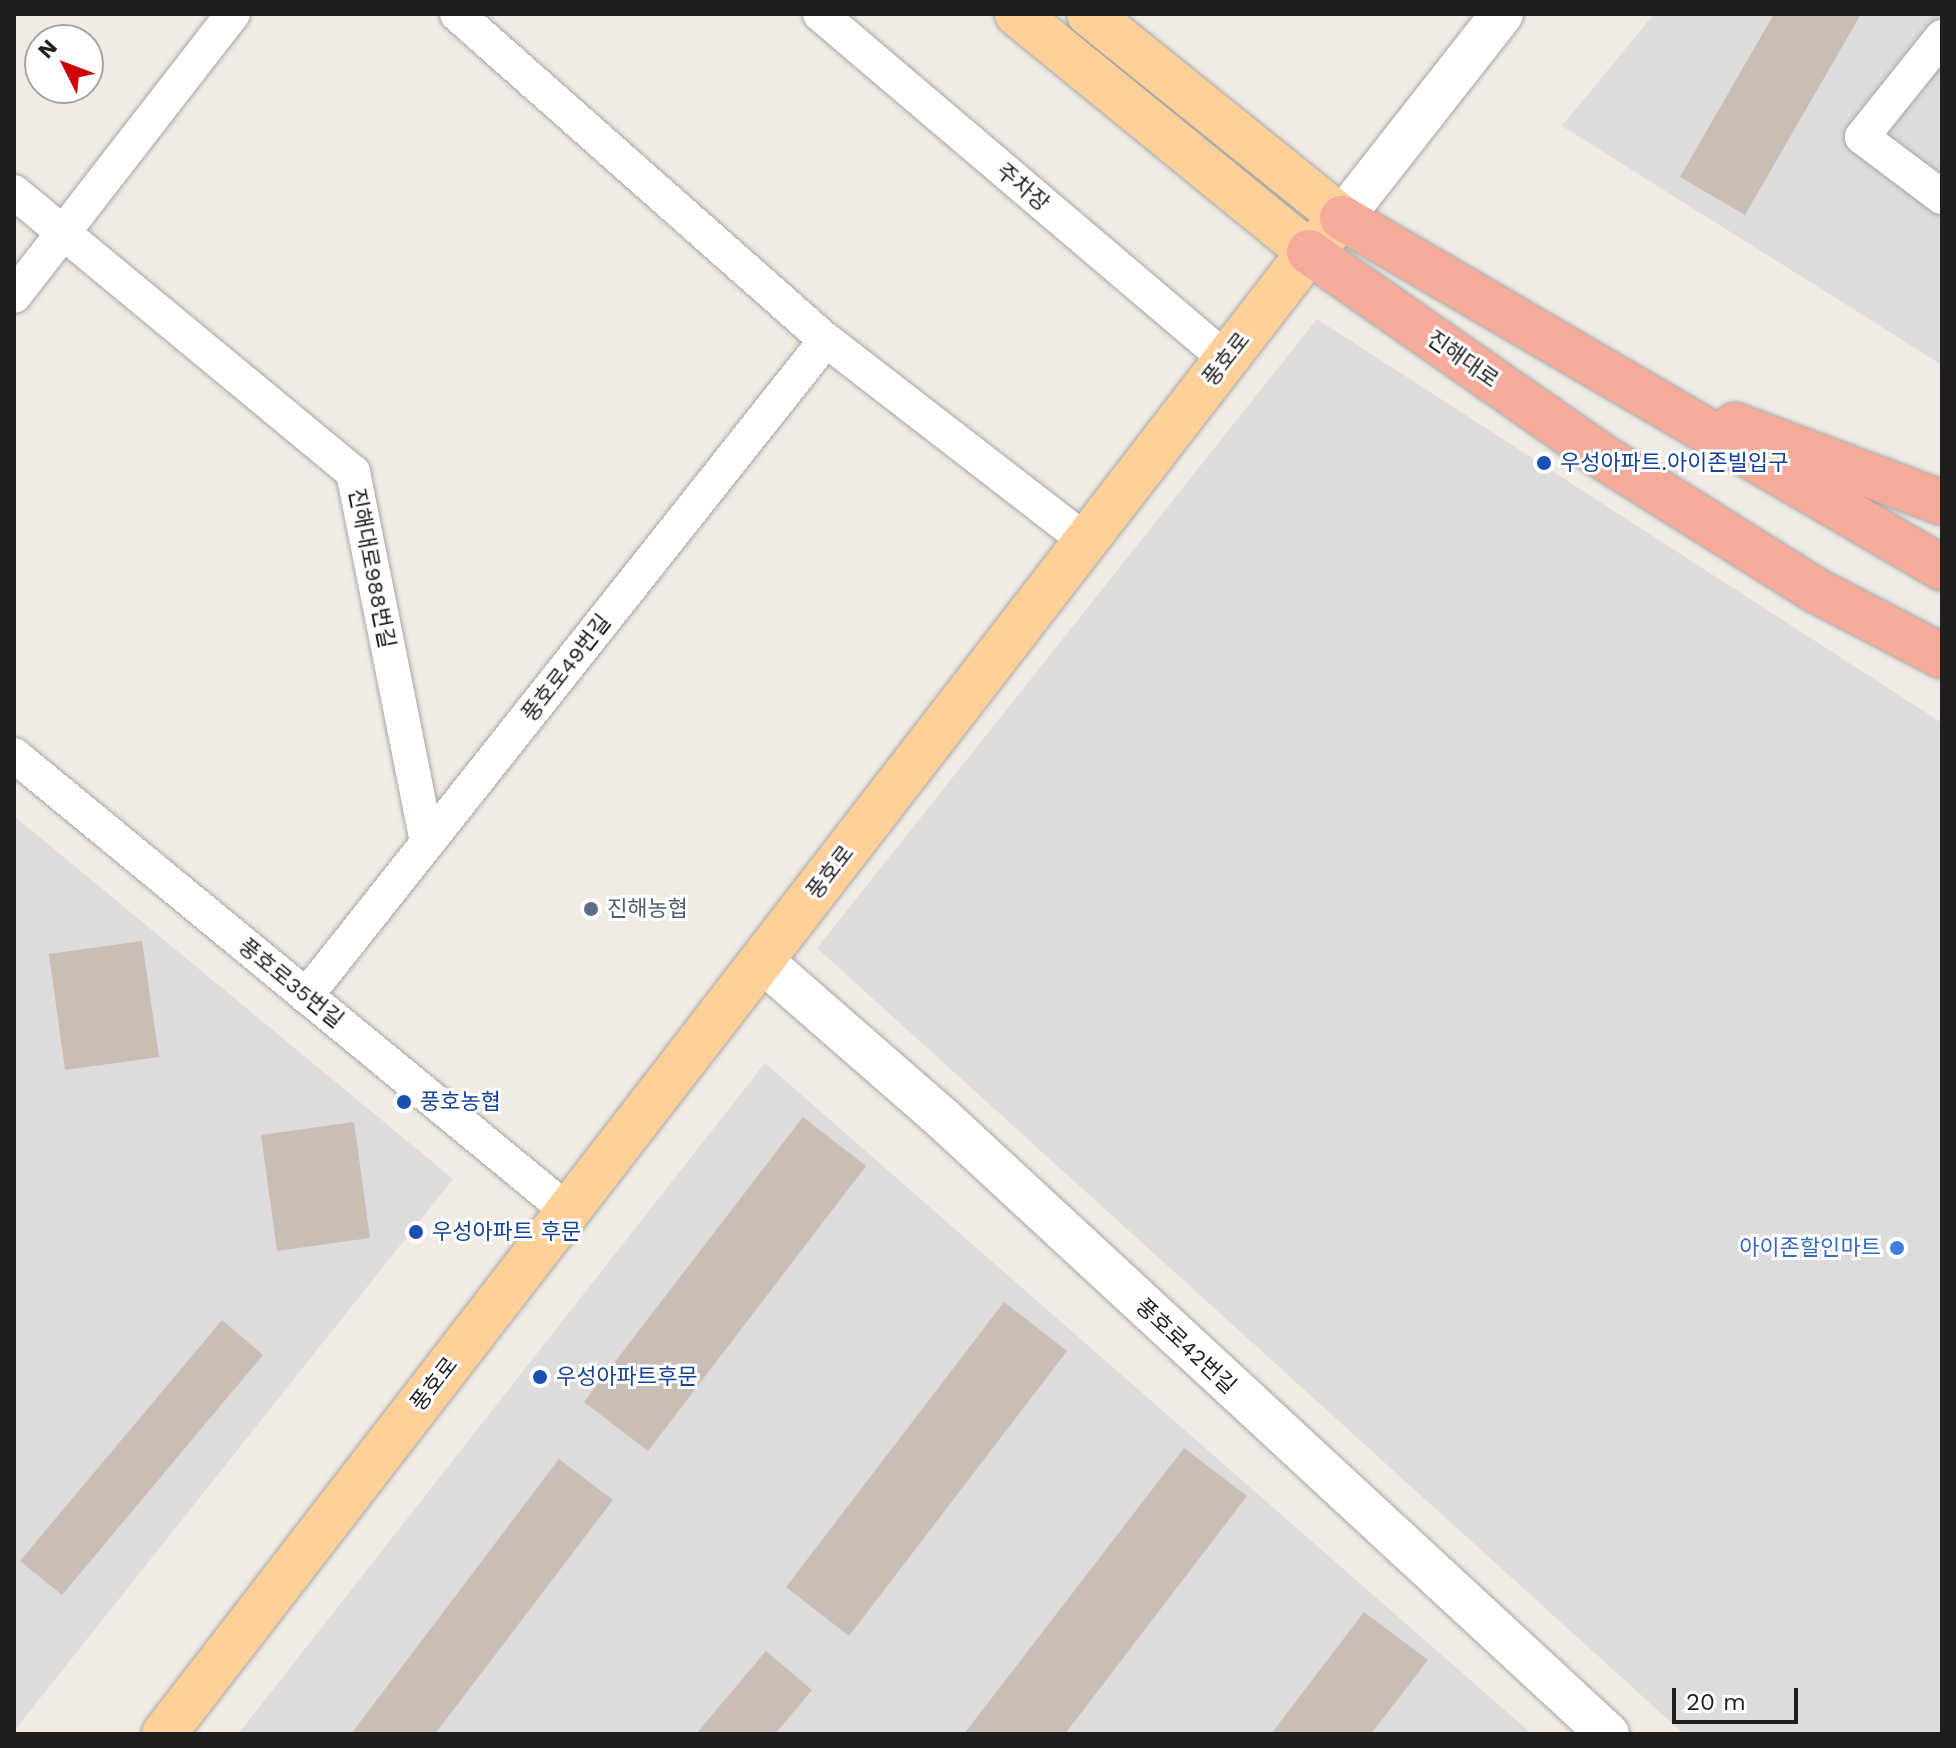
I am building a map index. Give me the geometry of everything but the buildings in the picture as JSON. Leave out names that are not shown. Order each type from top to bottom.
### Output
[{"type":"highway","points":[[1342,218],[1610,378],[1942,568]]},
{"type":"highway","name":"진해대로","points":[[1309,252],[1600,455],[1817,591],[1942,656]]},
{"type":"highway","points":[[1610,378],[1942,503]]},
{"type":"highway","points":[[1817,591],[1942,676]]},
{"type":"main road","name":"진해대로","points":[[1017,14],[1309,252]]},
{"type":"main road","points":[[1089,14],[1342,218]]},
{"type":"main road","name":"풍호로","points":[[164,1734],[1309,252],[1342,218]]},
{"type":"street","points":[[14,296],[233,14]]},
{"type":"street","points":[[457,14],[826,340],[1086,541]]},
{"type":"street","name":"주차장","points":[[820,14],[1226,359]]},
{"type":"street","name":"풍호로","points":[[1342,218],[1502,14]]},
{"type":"street","points":[[1942,37],[1862,137],[1942,197]]},
{"type":"street","name":"진해대로988번길","points":[[14,192],[353,472],[427,843]]},
{"type":"street","name":"풍호로49번길","points":[[306,996],[826,340]]},
{"type":"street","name":"풍호로35번길","points":[[14,755],[568,1211]]},
{"type":"street","name":"풍호로42번길","points":[[762,961],[942,1118],[1608,1734]]},
{"type":"shaded area","points":[[1654,14],[1942,14],[1942,365],[1562,126]]},
{"type":"shaded area","points":[[1317,319],[1942,723],[1942,1734],[1684,1734],[817,948]]},
{"type":"shaded area","points":[[14,816],[453,1179],[14,1731]]},
{"type":"shaded area","points":[[765,1063],[1532,1734],[238,1734]]},
{"type":"place","name":"우성아파트.아이존빌입구","points":[[1544,463]]},
{"type":"place","name":"진해농협","points":[[591,909]]},
{"type":"place","name":"풍호농협","points":[[404,1102]]},
{"type":"place","name":"우성아파트 후문","points":[[416,1232]]},
{"type":"place","name":"아이존할인마트","points":[[1897,1248]]},
{"type":"place","name":"우성아파트후문","points":[[540,1377]]}]
